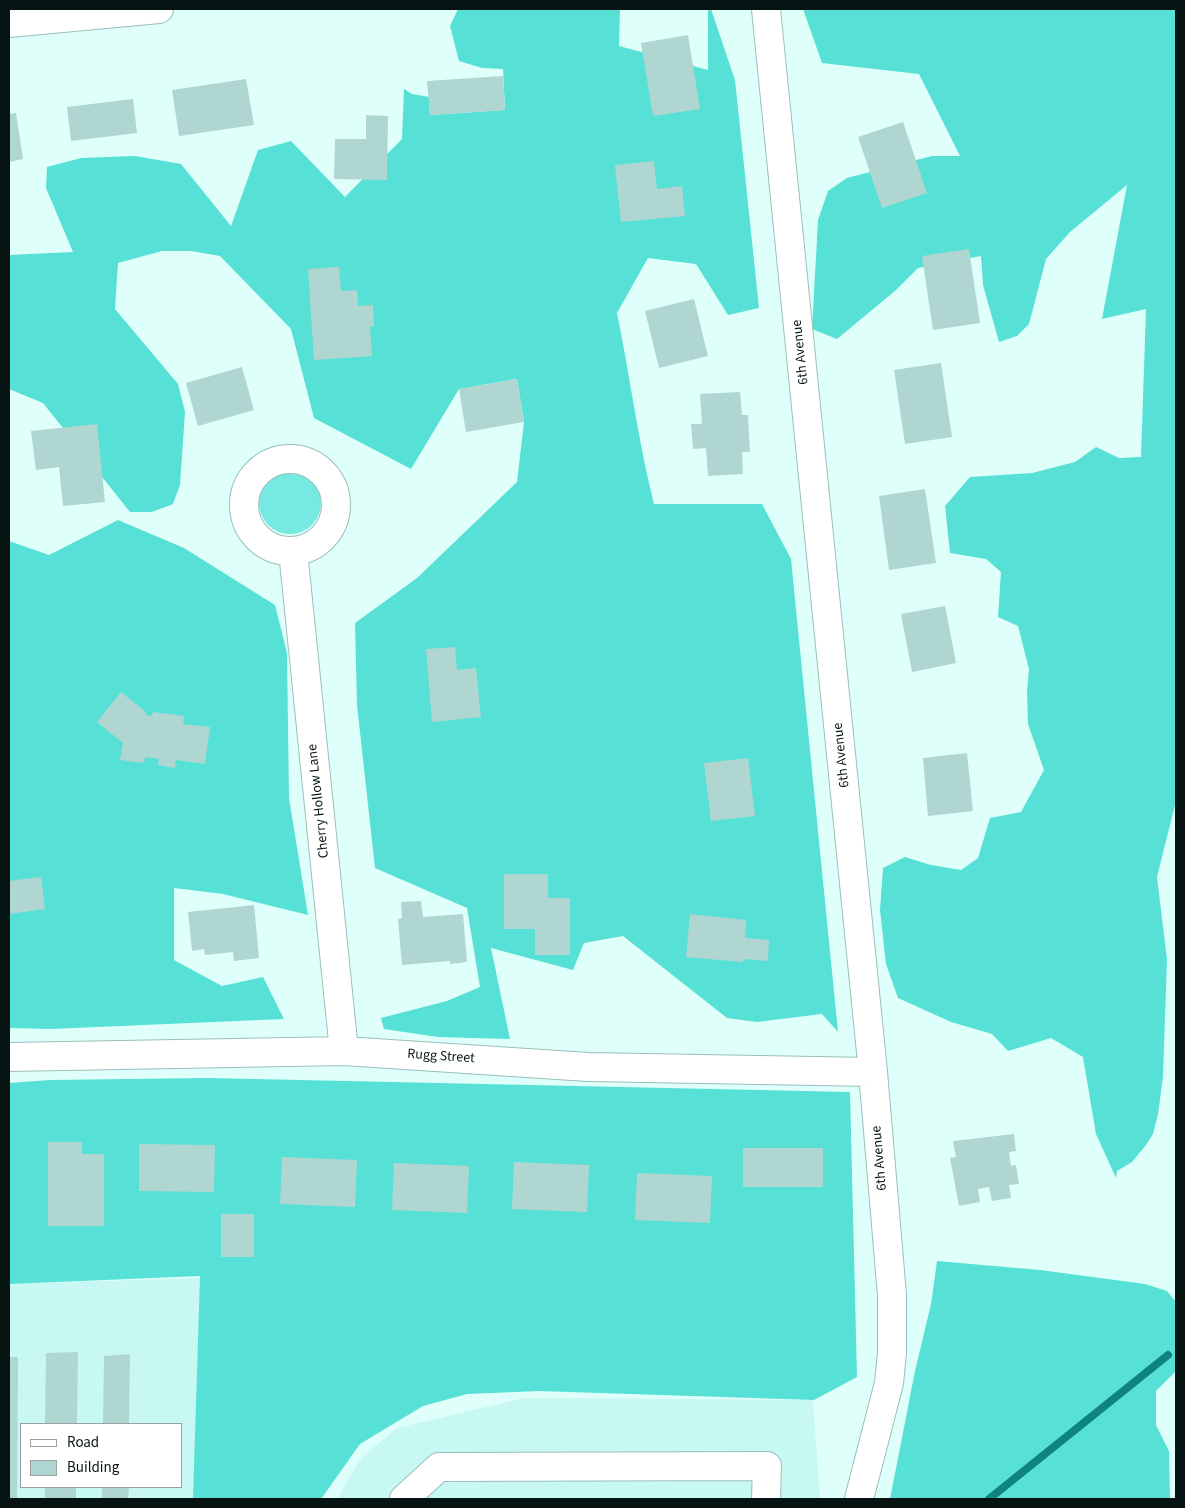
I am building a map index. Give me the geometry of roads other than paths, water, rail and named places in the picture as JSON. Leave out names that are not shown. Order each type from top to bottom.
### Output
[{"type":"street","points":[[9,23],[159,9]]},
{"type":"street","name":"6th Avenue","points":[[766,9],[873,1072],[892,1295],[892,1352],[889,1383],[859,1499]]},
{"type":"street","name":"Cherry Hollow Lane","points":[[294,551],[344,1051]]},
{"type":"street","name":"Rugg Street","points":[[9,1058],[344,1051],[588,1067],[873,1072]]},
{"type":"street","points":[[404,1499],[439,1467],[766,1466],[766,1499]]},
{"type":"waterway","points":[[989,1499],[1168,1355]]}]
